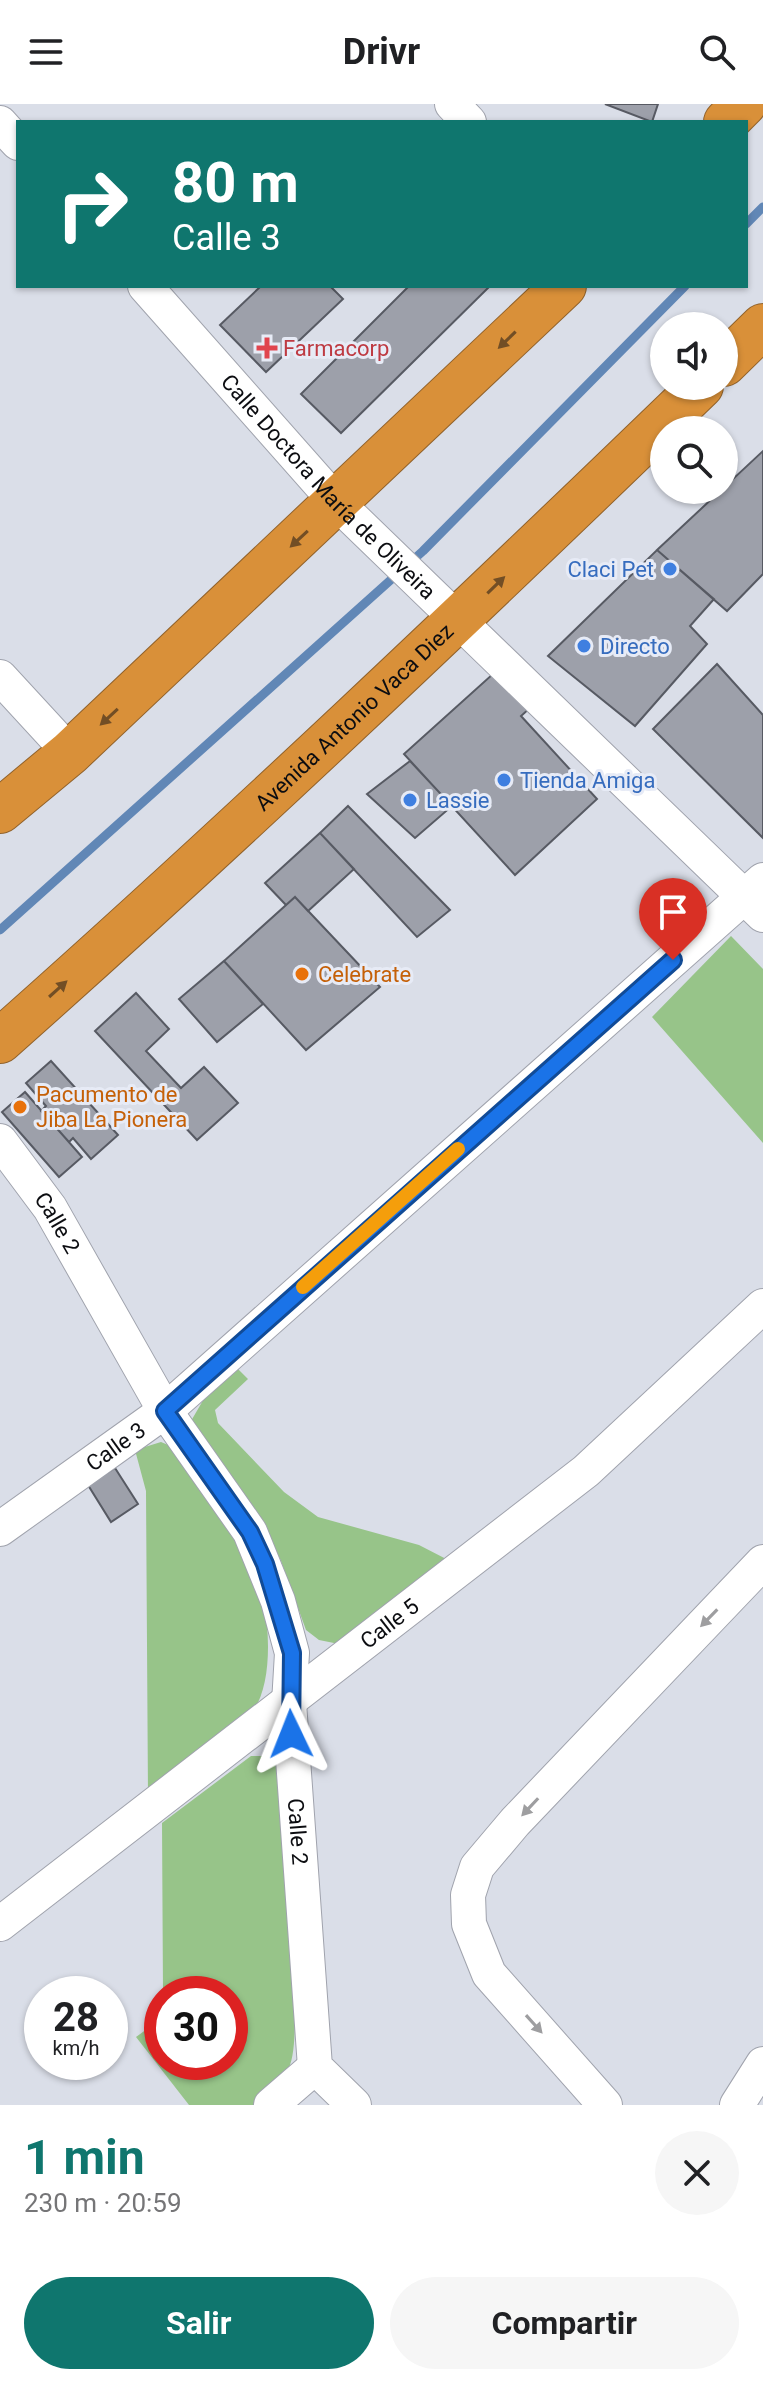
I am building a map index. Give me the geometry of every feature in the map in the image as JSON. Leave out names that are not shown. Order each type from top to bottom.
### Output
[{"type":"highway","points":[[728,120],[744,104]]},
{"type":"highway","points":[[0,811],[352,517],[562,288]]},
{"type":"highway","points":[[738,350],[763,326]]},
{"type":"highway","name":"Avenida Antonio Vaca Diez","points":[[0,1041],[162,897],[451,612],[686,400]]},
{"type":"street","points":[[452,104],[467,120]]},
{"type":"street","points":[[0,123],[16,141]]},
{"type":"street","name":"Calle Doctora María de Oliveira","points":[[147,288],[352,517],[757,897]]},
{"type":"street","points":[[0,677],[70,753]]},
{"type":"street","name":"Calle 3","points":[[0,1529],[165,1411],[757,897]]},
{"type":"street","name":"Calle 2","points":[[0,1141],[50,1208],[165,1411],[250,1532],[265,1564],[292,1653],[289,1703],[315,2067]]},
{"type":"street","name":"Calle 5","points":[[0,1924],[586,1471],[763,1306]]},
{"type":"street","points":[[605,2105],[489,1974],[469,1924],[468,1895],[477,1867],[515,1822],[763,1562]]},
{"type":"street","points":[[737,2105],[763,2064]]},
{"type":"street","points":[[271,2105],[315,2067],[354,2105]]},
{"type":"green space","points":[[731,936],[763,969],[763,1143],[652,1017]]},
{"type":"green space","points":[[238,1369],[248,1379],[215,1410],[218,1423],[284,1492],[318,1517],[419,1545],[452,1562],[339,1644],[319,1640],[306,1630],[269,1537],[191,1421],[205,1397]]},
{"type":"green space","points":[[161,1442],[173,1447],[224,1512],[249,1551],[266,1611],[268,1659],[259,1701],[249,1716],[213,1748],[148,1797],[146,1491],[135,1450]]},
{"type":"green space","points":[[251,1756],[269,1756],[275,1762],[295,2026],[288,2070],[258,2105],[189,2105],[170,2080],[248,2080],[248,1976],[163,1976],[162,1823]]},
{"type":"green space","points":[[144,2031],[144,2047],[136,2037]]},
{"type":"building","points":[[605,104],[658,104],[653,120]]},
{"type":"building","name":"Farmacorp","points":[[259,288],[332,288],[343,299],[266,372],[220,325]]},
{"type":"building","points":[[407,288],[488,288],[341,433],[301,394]]},
{"type":"building","points":[[763,451],[763,574],[727,611],[657,550],[706,504],[738,504],[738,474]]},
{"type":"building","points":[[657,550],[714,599],[690,626],[707,644],[635,726],[548,656]]},
{"type":"building","points":[[717,664],[763,715],[763,838],[653,729]]},
{"type":"building","name":"Tienda Amiga","points":[[494,673],[531,707],[521,716],[597,799],[515,875],[404,754]]},
{"type":"building","name":"Lassie","points":[[410,761],[452,806],[415,838],[367,794]]},
{"type":"building","points":[[348,806],[450,910],[417,937],[320,833]]},
{"type":"building","points":[[320,833],[354,869],[308,911],[295,897],[286,905],[265,883]]},
{"type":"building","name":"Celebrate","points":[[295,897],[380,987],[306,1050],[224,961]]},
{"type":"building","points":[[224,961],[263,1004],[217,1042],[179,999]]},
{"type":"building","points":[[136,993],[169,1029],[146,1051],[181,1088],[204,1067],[238,1103],[197,1140],[95,1031]]},
{"type":"building","points":[[51,1061],[118,1135],[91,1159],[73,1138],[69,1142],[41,1111],[46,1106],[26,1083]]},
{"type":"building","points":[[25,1092],[82,1157],[59,1177],[2,1112]]},
{"type":"building","points":[[115,1468],[138,1504],[111,1522],[88,1485]]},
{"type":"waterway","points":[[748,222],[763,207]]},
{"type":"waterway","points":[[0,930],[423,551],[683,288]]},
{"type":"slow traffic","points":[[303,1287],[458,1149]]},
{"type":"place","name":"Farmacorp","points":[[267,348]]},
{"type":"place","name":"Claci Pet","points":[[670,569]]},
{"type":"place","name":"Directo","points":[[584,646]]},
{"type":"place","name":"Tienda Amiga","points":[[504,780]]},
{"type":"place","name":"Lassie","points":[[410,800]]},
{"type":"place","name":"Celebrate","points":[[302,974]]},
{"type":"place","name":"Pacumento de Jiba La Pionera","points":[[20,1107]]},
{"type":"route","points":[[291,1734],[292,1653],[265,1564],[250,1532],[165,1411],[673,960]]}]
